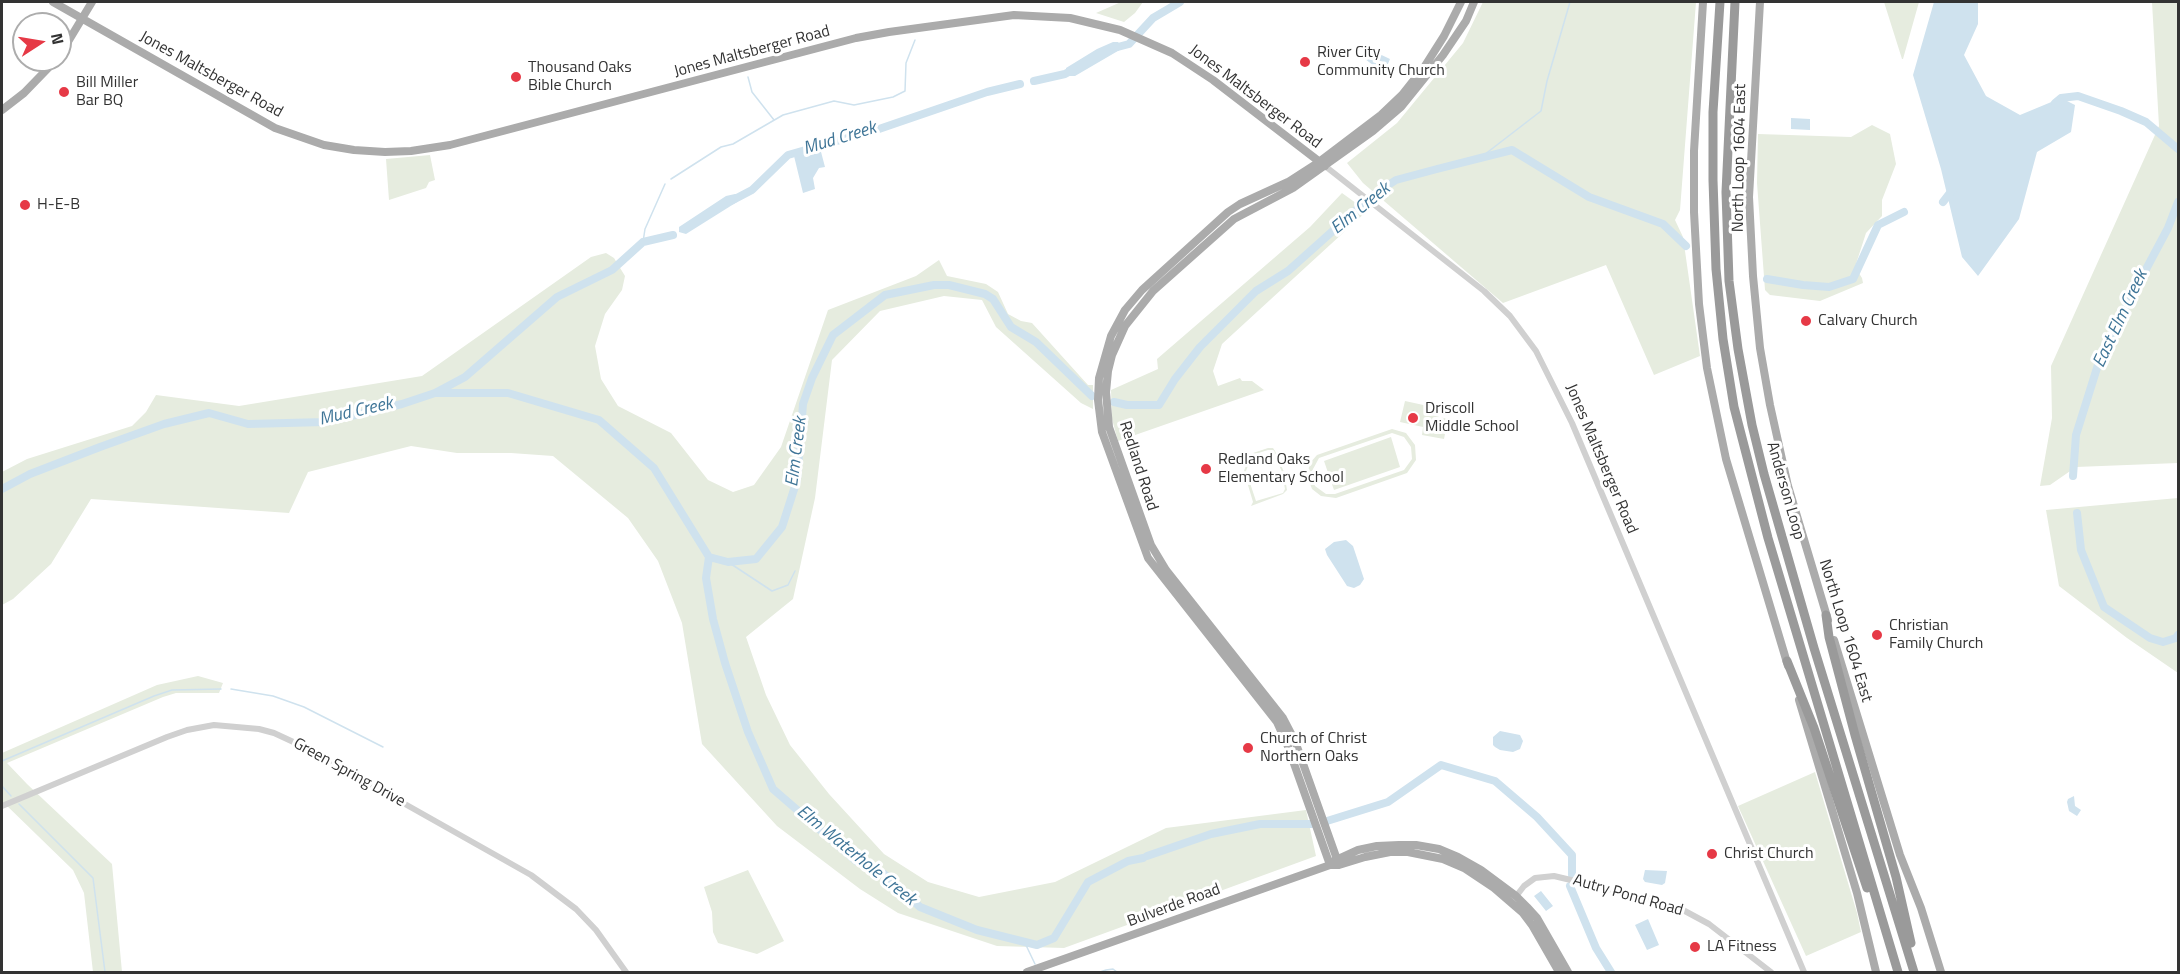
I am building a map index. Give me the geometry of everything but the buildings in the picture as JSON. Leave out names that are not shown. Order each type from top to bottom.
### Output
[{"type":"highway","name":"Anderson Loop","points":[[1720,2],[1713,112],[1713,180],[1717,281],[1723,339],[1734,407],[1768,538],[1897,972]]},
{"type":"highway","name":"Anderson Loop","points":[[1735,2],[1726,192],[1729,281],[1752,425],[1814,648],[1914,972]]},
{"type":"highway","points":[[1826,615],[1829,637],[1855,735],[1896,877],[1913,956],[1914,972]]},
{"type":"highway","points":[[1787,661],[1814,728],[1854,854],[1880,920],[1897,972]]},
{"type":"main road","name":"Jones Maltsberger Road","points":[[52,2],[275,128],[324,145],[385,152],[450,145],[856,38],[994,17],[1029,14],[1070,18],[1120,30],[1156,44],[1195,67],[1322,164]]},
{"type":"main road","points":[[72,35],[92,2]]},
{"type":"main road","name":"Redland Road","points":[[1338,861],[1295,741],[1283,718],[1166,570],[1150,545],[1109,427],[1106,392],[1108,371],[1119,339],[1140,305],[1153,291],[1234,219],[1283,194],[1381,115],[1402,95],[1432,56],[1461,2]]},
{"type":"main road","name":"Redland Road","points":[[1330,865],[1287,744],[1276,722],[1148,558],[1102,432],[1098,400],[1101,368],[1111,336],[1125,310],[1142,290],[1228,212],[1322,164],[1379,126],[1409,99],[1457,36],[1474,2]]},
{"type":"main road","points":[[1703,2],[1694,151],[1694,212],[1699,304],[1707,368],[1726,459],[1857,893],[1876,972]]},
{"type":"main road","name":"North Loop 1604 East","points":[[1760,2],[1749,197],[1753,276],[1770,405],[1788,486],[1826,615],[1900,855],[1928,929],[1941,972]]},
{"type":"main road","points":[[2,110],[24,93],[44,72]]},
{"type":"main road","name":"Bulverde Road","points":[[1027,972],[1338,861],[1389,852],[1408,852],[1443,859],[1464,868],[1514,899],[1537,918],[1568,972]]},
{"type":"main road","name":"Bulverde Road","points":[[1514,899],[1532,924],[1559,972]]},
{"type":"street","name":"Jones Maltsberger Road","points":[[1322,164],[1497,302],[1522,331],[1544,364],[1581,444],[1804,972]]},
{"type":"street","name":"Green Spring Drive","points":[[2,806],[187,730],[228,725],[274,733],[302,746],[531,875],[555,891],[596,930],[627,972]]},
{"type":"street","name":"Autry Pond Road","points":[[1514,899],[1524,886],[1535,878],[1554,876],[1659,901],[1683,910],[1709,924],[1771,972]]},
{"type":"shaded area","points":[[1121,2],[1143,2],[1124,22],[1096,13]]},
{"type":"shaded area","points":[[1483,2],[1696,2],[1680,210],[1675,220],[1683,237],[1700,356],[1654,375],[1606,265],[1503,303],[1363,183],[1347,163],[1397,123],[1463,43]]},
{"type":"shaded area","points":[[1884,2],[1919,2],[1903,59],[1902,59]]},
{"type":"shaded area","points":[[2152,2],[2178,2],[2178,463],[2076,467],[2050,485],[2040,486],[2052,418],[2051,366],[2159,126]]},
{"type":"shaded area","points":[[1872,125],[1890,134],[1896,164],[1882,200],[1882,216],[1866,233],[1855,267],[1863,283],[1820,301],[1770,295],[1765,290],[1757,183],[1758,134],[1851,137]]},
{"type":"shaded area","points":[[430,155],[435,180],[429,182],[426,188],[389,200],[386,159]]},
{"type":"shaded area","points":[[1342,193],[1367,211],[1222,344],[1213,371],[1218,386],[1240,378],[1242,381],[1252,381],[1264,390],[1118,441],[1112,419],[1111,390],[1158,369],[1157,359],[1310,227]]},
{"type":"shaded area","points":[[606,253],[614,258],[625,276],[622,290],[605,314],[595,346],[601,379],[618,406],[671,433],[708,480],[733,492],[754,485],[781,447],[828,310],[916,276],[939,260],[947,276],[986,284],[998,292],[1008,314],[1021,321],[1032,323],[1088,385],[1093,385],[1093,409],[1081,403],[996,327],[982,300],[944,296],[880,311],[832,360],[815,498],[793,599],[746,637],[766,695],[790,745],[829,794],[884,854],[928,882],[979,897],[1055,882],[1166,828],[1306,810],[1316,856],[1064,948],[997,946],[898,913],[860,889],[777,826],[702,744],[682,623],[658,561],[628,518],[553,456],[457,453],[411,446],[308,472],[289,513],[91,499],[51,564],[13,599],[2,605],[2,472],[27,459],[132,426],[146,412],[156,395],[239,406],[422,376],[591,257]]},
{"type":"shaded area","points":[[1405,401],[1428,406],[1427,414],[1448,419],[1444,439],[1422,435],[1423,427],[1400,422]]},
{"type":"shaded area","points":[[1392,429],[1406,433],[1415,445],[1416,460],[1407,473],[1336,498],[1321,496],[1312,489],[1308,471],[1310,463],[1317,455]],"holes":[[[1392,433],[1404,437],[1411,447],[1412,459],[1404,470],[1335,494],[1326,494],[1315,486],[1312,471],[1319,458]]]},
{"type":"shaded area","points":[[1391,437],[1400,467],[1334,490],[1324,461]]},
{"type":"shaded area","points":[[1273,448],[1284,472],[1287,490],[1283,494],[1251,506],[1253,502],[1243,474],[1250,454]],"holes":[[[1268,450],[1273,451],[1282,472],[1285,489],[1283,493],[1256,501],[1246,471],[1252,455]]]},
{"type":"shaded area","points":[[2178,498],[2178,673],[2127,638],[2059,586],[2046,510]]},
{"type":"shaded area","points":[[198,676],[223,683],[219,693],[176,693],[163,697],[7,763],[112,864],[122,972],[93,972],[84,893],[73,870],[2,801],[2,753],[157,685]]},
{"type":"shaded area","points":[[1815,772],[1861,932],[1806,956],[1738,806]]},
{"type":"shaded area","points":[[748,870],[784,941],[757,954],[718,943],[713,932],[712,912],[704,887]]},
{"type":"water","points":[[1934,2],[1978,2],[1978,24],[1964,55],[1986,96],[2020,115],[2061,98],[2075,105],[2071,132],[2037,152],[2019,219],[1978,276],[1962,257],[1941,169],[1913,75]]},
{"type":"water","points":[[1113,42],[1118,42],[1123,48],[1075,76],[1066,76],[1066,68]]},
{"type":"water","points":[[1371,50],[1390,59],[1385,71],[1382,72],[1365,59]]},
{"type":"water","points":[[1791,118],[1810,119],[1810,130],[1791,129]]},
{"type":"water","points":[[820,148],[825,167],[819,168],[813,178],[815,189],[803,193],[794,156]]},
{"type":"water","points":[[735,194],[741,198],[737,202],[686,234],[679,232],[679,227],[726,196]]},
{"type":"water","points":[[1346,540],[1353,546],[1364,579],[1354,588],[1347,586],[1325,549],[1334,542]]},
{"type":"water","points":[[1500,731],[1520,735],[1523,741],[1520,749],[1513,752],[1495,747],[1493,737]]},
{"type":"water","points":[[2074,796],[2075,806],[2081,810],[2077,816],[2069,811],[2067,802]]},
{"type":"water","points":[[1645,870],[1667,871],[1665,883],[1662,885],[1645,882],[1643,879]]},
{"type":"water","points":[[1541,891],[1553,906],[1546,911],[1534,896]]},
{"type":"water","points":[[1648,919],[1659,945],[1647,950],[1635,925]]},
{"type":"waterway","name":"Mud Creek","points":[[1114,48],[1129,44],[1153,18],[1180,2]]},
{"type":"waterway","points":[[1480,158],[1541,111],[1547,81],[1570,2]]},
{"type":"waterway","points":[[671,179],[721,147],[733,144],[783,115],[834,101],[854,105],[893,97],[905,91],[906,63],[915,40]]},
{"type":"waterway","name":"Mud Creek","points":[[1034,81],[1065,74],[1074,69]]},
{"type":"waterway","points":[[748,77],[752,92],[774,120]]},
{"type":"waterway","name":"Mud Creek","points":[[731,201],[752,190],[788,155],[879,129],[987,92],[1020,84]]},
{"type":"waterway","name":"East Elm Creek","points":[[2055,103],[2061,98],[2078,96],[2121,111],[2146,122],[2178,149]]},
{"type":"waterway","name":"Elm Creek","points":[[1114,402],[1127,405],[1159,405],[1175,379],[1200,347],[1256,291],[1288,271],[1373,195],[1396,180],[1512,150],[1589,197],[1663,224],[1686,246]]},
{"type":"waterway","points":[[643,242],[645,229],[665,184]]},
{"type":"waterway","name":"Elm Creek","points":[[1943,202],[1953,189]]},
{"type":"waterway","name":"East Elm Creek","points":[[2073,476],[2076,435],[2102,352],[2168,228],[2178,202]]},
{"type":"waterway","name":"Elm Creek","points":[[1767,279],[1829,287],[1853,279],[1878,225],[1904,212]]},
{"type":"waterway","name":"Mud Creek","points":[[2,489],[30,474],[100,447],[164,424],[209,413],[248,424],[325,422],[402,404],[435,393],[465,377],[557,297],[612,270],[643,242],[673,235]]},
{"type":"waterway","name":"Elm Creek","points":[[435,393],[508,393],[599,420],[654,468],[709,557],[728,562],[756,559],[782,527],[797,480],[803,404],[812,378],[833,335],[885,295],[934,285],[949,285],[985,294],[993,299],[1011,327],[1036,342],[1092,396]]},
{"type":"waterway","name":"East Elm Creek","points":[[2077,513],[2081,550],[2104,607],[2150,638],[2163,642],[2176,638],[2178,635]]},
{"type":"waterway","name":"Elm Waterhole Creek","points":[[709,557],[706,578],[713,619],[725,663],[748,732],[773,789],[856,861],[884,874],[920,907],[977,930],[1037,945],[1054,938],[1088,882],[1128,861],[1143,858]]},
{"type":"waterway","points":[[728,562],[772,591],[788,585],[795,571]]},
{"type":"waterway","points":[[2,761],[172,690],[221,689]]},
{"type":"waterway","points":[[231,689],[273,696],[304,707],[383,747]]},
{"type":"waterway","name":"Elm Waterhole Creek","points":[[1327,821],[1388,802],[1441,765],[1495,781],[1537,817],[1572,855],[1572,875]]},
{"type":"waterway","points":[[2,786],[11,796]]},
{"type":"waterway","points":[[19,804],[93,878],[105,972]]},
{"type":"waterway","name":"Elm Waterhole Creek","points":[[1147,856],[1211,834],[1260,824],[1312,824]]},
{"type":"waterway","name":"Elm Waterhole Creek","points":[[1570,886],[1596,948],[1611,972]]},
{"type":"waterway","points":[[1024,941],[1035,964]]},
{"type":"waterway","points":[[1100,972],[1113,969],[1117,972]]},
{"type":"place","name":"River City Community Church","points":[[1305,62]]},
{"type":"place","name":"Thousand Oaks Bible Church","points":[[516,77]]},
{"type":"place","name":"Bill Miller Bar BQ","points":[[64,92]]},
{"type":"place","name":"H-E-B","points":[[25,205]]},
{"type":"place","name":"Calvary Church","points":[[1806,321]]},
{"type":"place","name":"Driscoll Middle School","points":[[1413,418]]},
{"type":"place","name":"Redland Oaks Elementary School","points":[[1206,469]]},
{"type":"place","name":"Christian Family Church","points":[[1877,635]]},
{"type":"place","name":"Church of Christ Northern Oaks","points":[[1248,748]]},
{"type":"place","name":"Christ Church","points":[[1712,854]]},
{"type":"place","name":"LA Fitness","points":[[1695,947]]}]
